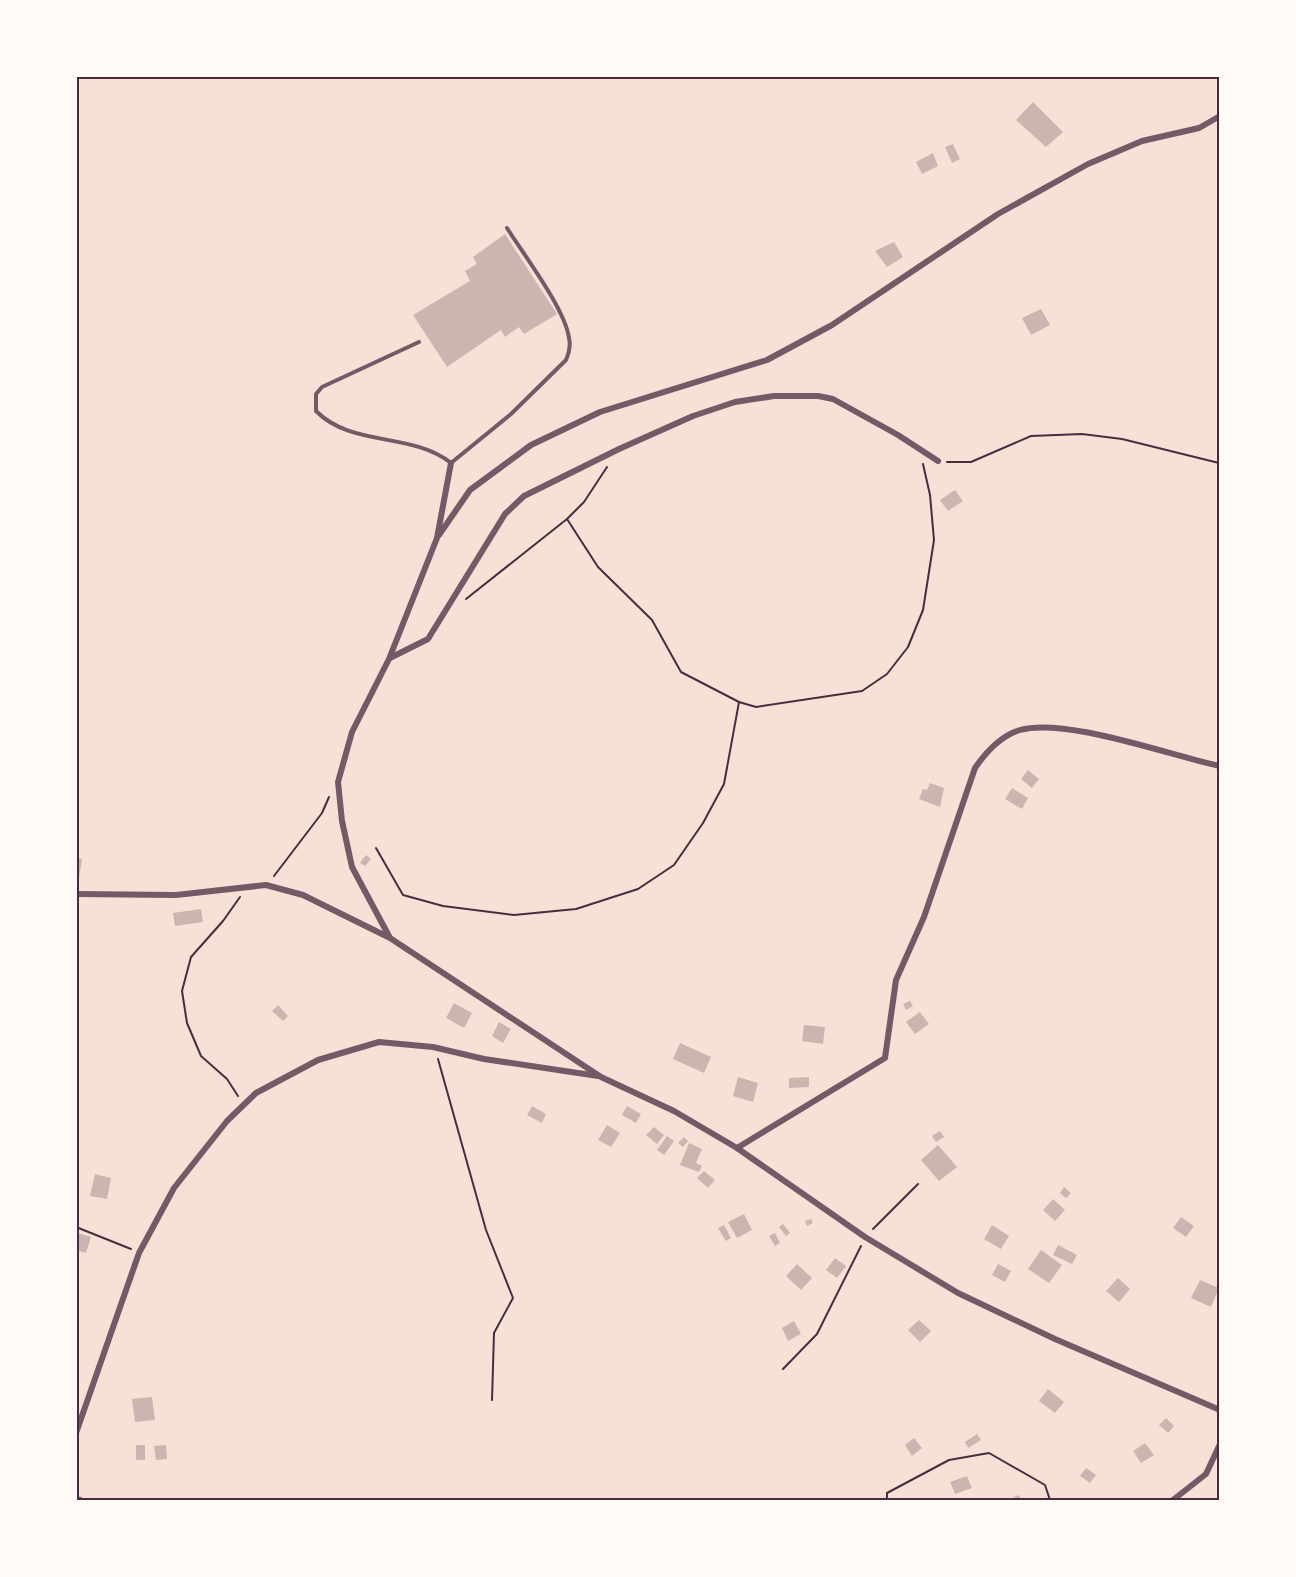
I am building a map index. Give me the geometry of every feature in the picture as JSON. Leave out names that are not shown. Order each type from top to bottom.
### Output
[{"type":"street","points":[[437,538],[470,490],[531,445],[600,412],[767,360],[832,325],[998,214],[1088,164],[1142,141],[1199,128],[1220,116]]},
{"type":"street","points":[[389,658],[428,639],[505,514],[524,496],[619,449],[693,416],[735,402],[774,396],[818,396],[833,399],[898,435],[922,453],[938,461]]},
{"type":"street","points":[[390,938],[352,867],[343,825],[338,782],[352,732],[389,658],[437,538],[451,462]]},
{"type":"street","points":[[737,1148],[885,1058],[896,980],[924,917],[975,768],[990,749],[1021,730],[1048,727],[1134,743],[1220,766]]},
{"type":"street","points":[[76,894],[176,895],[250,886],[281,888],[303,895],[390,938],[601,1077],[674,1111],[737,1148],[865,1237],[958,1293],[1055,1339],[1220,1410]]},
{"type":"street","points":[[76,1433],[139,1253],[174,1188],[244,1104],[256,1093],[288,1075],[348,1049],[379,1042],[433,1047],[484,1059],[601,1077]]},
{"type":"street","points":[[1173,1500],[1206,1474],[1220,1444]]},
{"type":"lane","points":[[419,342],[322,387],[316,394],[314,406],[324,419],[338,427],[432,450],[451,462],[511,414],[566,360],[570,349],[569,336],[562,317],[507,228]]},
{"type":"path","points":[[938,461],[971,462],[1031,436],[1082,434],[1122,439],[1219,463]]},
{"type":"path","points":[[567,519],[598,567],[652,620],[681,672],[739,702],[756,706],[862,691],[887,674],[908,647],[923,610],[934,540],[930,495],[922,453]]},
{"type":"path","points":[[465,600],[567,519],[584,502],[608,466]]},
{"type":"path","points":[[376,848],[403,895],[443,906],[514,915],[576,909],[638,889],[675,865],[703,823],[723,784],[739,702]]},
{"type":"path","points":[[273,877],[322,813],[338,782]]},
{"type":"path","points":[[244,1104],[227,1079],[209,1066],[201,1056],[187,1023],[182,991],[190,957],[250,886]]},
{"type":"path","points":[[433,1047],[466,1153],[486,1230],[513,1298],[494,1333],[492,1400]]},
{"type":"path","points":[[783,1369],[817,1334],[865,1237],[918,1184]]},
{"type":"path","points":[[76,1227],[139,1253]]},
{"type":"path","points":[[887,1500],[887,1493],[949,1460],[989,1453],[1045,1485],[1050,1500]]},
{"type":"building","points":[[1033,102],[1063,132],[1046,147],[1016,120]]},
{"type":"building","points":[[953,144],[960,159],[952,163],[945,147]]},
{"type":"building","points":[[933,153],[938,166],[922,174],[916,162]]},
{"type":"building","points":[[505,234],[557,314],[524,334],[519,327],[505,337],[501,330],[447,367],[413,315],[470,281],[465,271],[477,264],[473,257]]},
{"type":"building","points":[[894,242],[903,257],[887,267],[875,251]]},
{"type":"building","points":[[1041,309],[1050,325],[1031,335],[1022,318]]},
{"type":"building","points":[[955,490],[963,501],[948,511],[940,500]]},
{"type":"building","points":[[1028,770],[1039,779],[1032,788],[1021,779]]},
{"type":"building","points":[[930,783],[944,788],[940,807],[919,799],[923,789],[927,790]]},
{"type":"building","points":[[1012,788],[1028,798],[1022,809],[1005,799]]},
{"type":"building","points":[[366,855],[371,859],[365,866],[360,863]]},
{"type":"building","points":[[76,858],[82,859],[79,878],[76,878]]},
{"type":"building","points":[[201,909],[203,922],[175,926],[173,913]]},
{"type":"building","points":[[910,1001],[913,1006],[906,1010],[903,1004]]},
{"type":"building","points":[[454,1003],[472,1013],[464,1028],[446,1018]]},
{"type":"building","points":[[278,1005],[288,1016],[283,1021],[272,1011]]},
{"type":"building","points":[[920,1012],[929,1024],[915,1034],[906,1022]]},
{"type":"building","points":[[499,1022],[511,1029],[503,1043],[492,1036]]},
{"type":"building","points":[[804,1025],[825,1027],[823,1044],[802,1041]]},
{"type":"building","points":[[680,1043],[711,1057],[704,1073],[673,1059]]},
{"type":"building","points":[[738,1077],[758,1083],[753,1102],[733,1096]]},
{"type":"building","points":[[809,1077],[809,1087],[789,1088],[789,1078]]},
{"type":"building","points":[[532,1106],[546,1114],[542,1123],[527,1115]]},
{"type":"building","points":[[627,1106],[641,1114],[636,1123],[622,1115]]},
{"type":"building","points":[[607,1125],[620,1133],[611,1147],[598,1140]]},
{"type":"building","points":[[654,1127],[664,1135],[657,1144],[646,1135]]},
{"type":"building","points":[[940,1131],[944,1137],[936,1142],[932,1136]]},
{"type":"building","points":[[667,1136],[674,1141],[664,1155],[657,1150]]},
{"type":"building","points":[[684,1137],[688,1141],[683,1147],[678,1143]]},
{"type":"building","points":[[689,1143],[702,1149],[696,1163],[702,1166],[699,1172],[680,1165]]},
{"type":"building","points":[[938,1145],[957,1167],[939,1181],[921,1160]]},
{"type":"building","points":[[704,1171],[715,1180],[708,1188],[697,1178]]},
{"type":"building","points":[[95,1174],[111,1178],[107,1199],[90,1196]]},
{"type":"building","points":[[1064,1187],[1071,1193],[1066,1198],[1060,1193]]},
{"type":"building","points":[[1053,1199],[1065,1210],[1055,1221],[1043,1210]]},
{"type":"building","points":[[744,1214],[752,1230],[737,1238],[728,1222]]},
{"type":"building","points":[[1181,1217],[1194,1226],[1186,1237],[1173,1228]]},
{"type":"building","points":[[811,1219],[813,1223],[807,1226],[805,1221]]},
{"type":"building","points":[[783,1224],[790,1233],[786,1236],[779,1227]]},
{"type":"building","points":[[724,1225],[731,1238],[726,1241],[718,1228]]},
{"type":"building","points":[[992,1225],[1009,1236],[1001,1249],[984,1239]]},
{"type":"building","points":[[78,1233],[91,1237],[86,1253],[76,1250]]},
{"type":"building","points":[[775,1233],[780,1243],[775,1246],[769,1236]]},
{"type":"building","points":[[1058,1245],[1077,1255],[1072,1264],[1053,1255]]},
{"type":"building","points":[[1041,1250],[1062,1265],[1049,1283],[1028,1269]]},
{"type":"building","points":[[835,1258],[846,1266],[837,1278],[826,1270]]},
{"type":"building","points":[[797,1264],[812,1278],[801,1290],[786,1276]]},
{"type":"building","points":[[998,1264],[1011,1271],[1005,1282],[992,1275]]},
{"type":"building","points":[[1118,1278],[1130,1289],[1119,1302],[1106,1291]]},
{"type":"building","points":[[1200,1280],[1219,1288],[1211,1307],[1191,1298]]},
{"type":"building","points":[[919,1320],[931,1331],[920,1342],[908,1330]]},
{"type":"building","points":[[794,1321],[801,1334],[788,1341],[782,1328]]},
{"type":"building","points":[[1048,1389],[1064,1402],[1055,1413],[1039,1401]]},
{"type":"building","points":[[152,1397],[155,1420],[135,1422],[132,1399]]},
{"type":"building","points":[[1166,1418],[1174,1426],[1168,1433],[1159,1425]]},
{"type":"building","points":[[977,1434],[981,1440],[968,1448],[965,1442]]},
{"type":"building","points":[[914,1438],[922,1448],[912,1456],[905,1445]]},
{"type":"building","points":[[1145,1443],[1154,1455],[1141,1463],[1133,1451]]},
{"type":"building","points":[[136,1445],[145,1445],[145,1460],[136,1460]]},
{"type":"building","points":[[166,1445],[167,1459],[156,1460],[154,1446]]},
{"type":"building","points":[[1086,1468],[1096,1475],[1090,1483],[1080,1476]]},
{"type":"building","points":[[967,1476],[972,1488],[955,1494],[950,1482]]},
{"type":"building","points":[[1018,1495],[1022,1500],[1009,1500]]}]
